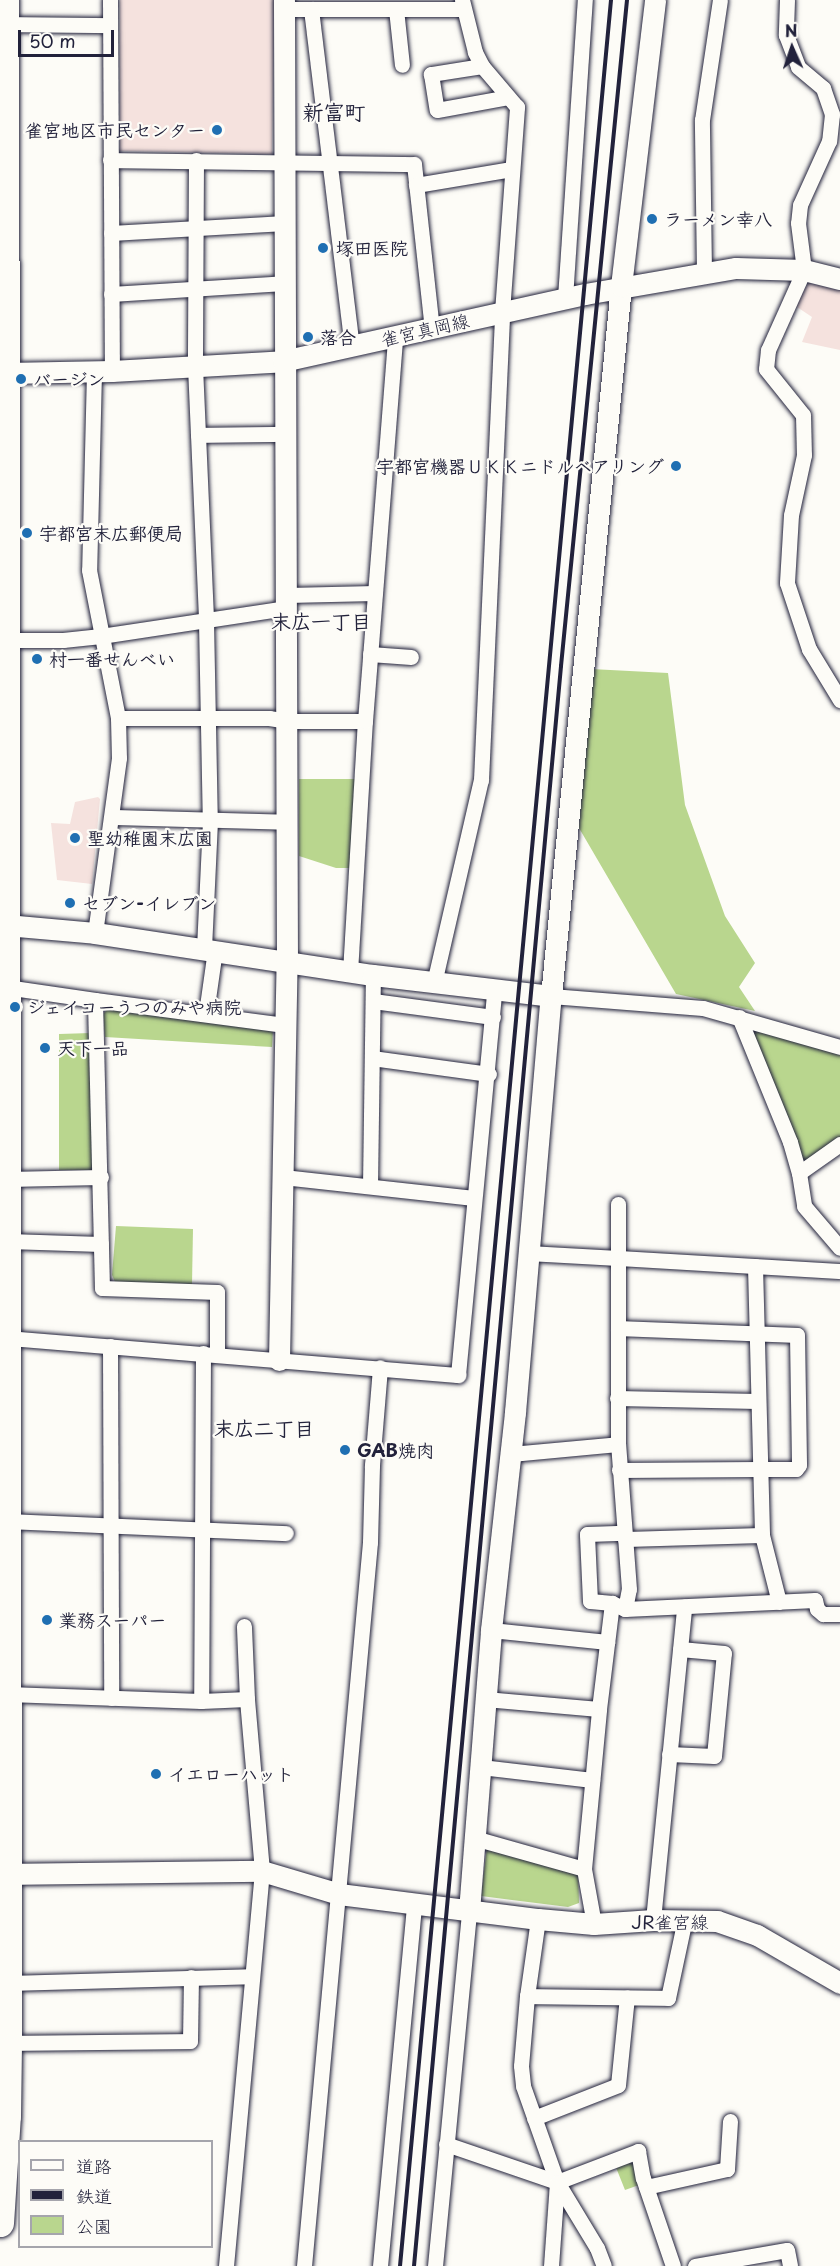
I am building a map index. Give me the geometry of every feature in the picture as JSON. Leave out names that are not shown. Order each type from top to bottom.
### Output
[{"type":"highway","points":[[0,2223],[7,2116],[8,2043],[4,1874],[9,1521],[8,1241],[3,1048],[6,987],[3,409],[5,12]]},
{"type":"street","points":[[94,933],[113,817],[119,758],[118,718],[89,570],[111,294],[110,0]]},
{"type":"street","points":[[565,298],[585,0]]},
{"type":"street","points":[[435,2266],[469,1911],[491,1630],[511,1454],[551,996],[621,286],[655,0]]},
{"type":"street","points":[[704,272],[702,120],[720,0]]},
{"type":"street","points":[[787,0],[786,35],[798,68],[823,88],[832,114],[829,141],[800,206],[798,223],[804,270],[768,350],[766,369],[803,415],[804,455],[791,515],[787,583],[809,649],[840,700]]},
{"type":"street","points":[[279,1360],[287,961],[283,361],[286,162],[284,5],[311,9],[378,4],[396,9],[463,4],[475,52],[482,66],[517,107],[502,312],[481,780],[434,983]]},
{"type":"street","points":[[311,9],[352,347]]},
{"type":"street","points":[[396,9],[402,65]]},
{"type":"street","points":[[5,12],[110,25]]},
{"type":"street","points":[[482,66],[431,74],[437,110],[508,97]]},
{"type":"street","points":[[110,160],[414,164],[432,329]]},
{"type":"street","points":[[196,160],[195,366],[206,621],[210,821],[210,950],[206,1013]]},
{"type":"street","points":[[416,185],[512,169]]},
{"type":"street","points":[[111,233],[285,223]]},
{"type":"street","name":"雀宮真岡線","points":[[4,367],[103,372],[283,361],[621,286],[704,272],[754,266],[804,270],[840,279]]},
{"type":"street","points":[[111,294],[284,283]]},
{"type":"street","points":[[350,972],[365,721],[395,337]]},
{"type":"street","points":[[198,435],[284,434]]},
{"type":"street","points":[[4,633],[63,640],[101,636],[206,621],[286,601],[375,593]]},
{"type":"street","points":[[370,654],[411,657]]},
{"type":"street","points":[[118,718],[269,718],[287,721],[365,721]]},
{"type":"street","points":[[113,817],[287,822]]},
{"type":"street","points":[[6,925],[94,933],[350,972],[494,991],[703,1008],[840,1047]]},
{"type":"street","points":[[370,1186],[373,975]]},
{"type":"street","points":[[6,987],[286,1025]]},
{"type":"street","points":[[8,1338],[458,1375],[474,1198],[489,1074],[494,991]]},
{"type":"street","points":[[95,1000],[102,1288],[218,1292],[210,1353],[203,1530],[201,1701]]},
{"type":"street","points":[[373,1001],[493,1017]]},
{"type":"street","points":[[740,1017],[790,1142],[799,1173],[804,1206],[840,1248]]},
{"type":"street","points":[[372,1058],[489,1074]]},
{"type":"street","points":[[799,1173],[840,1144]]},
{"type":"street","points":[[5,1171],[101,1177]]},
{"type":"street","points":[[283,1177],[474,1198]]},
{"type":"street","points":[[594,1924],[584,1869],[606,1642],[618,1606],[629,1589],[618,1444],[618,1204]]},
{"type":"street","points":[[8,1241],[101,1244]]},
{"type":"street","points":[[528,1252],[840,1271]]},
{"type":"street","points":[[755,1266],[762,1535],[778,1602]]},
{"type":"street","points":[[618,1328],[797,1335],[799,1465],[796,1468],[759,1470],[619,1470]]},
{"type":"street","points":[[110,1346],[111,1698]]},
{"type":"street","points":[[304,2266],[370,1542],[372,1465],[380,1367]]},
{"type":"street","points":[[618,1398],[757,1401]]},
{"type":"street","points":[[511,1454],[618,1444]]},
{"type":"street","points":[[9,1521],[286,1533]]},
{"type":"street","points":[[762,1535],[587,1534],[590,1601],[618,1606],[684,1607],[814,1600],[817,1609],[823,1614],[840,1614]]},
{"type":"street","points":[[653,1920],[684,1607]]},
{"type":"street","points":[[226,2266],[262,1871],[247,1699],[244,1626]]},
{"type":"street","points":[[491,1630],[606,1642]]},
{"type":"street","points":[[669,1754],[714,1756],[724,1653],[680,1649]]},
{"type":"street","points":[[8,1694],[201,1701],[247,1699]]},
{"type":"street","points":[[485,1699],[599,1709]]},
{"type":"street","points":[[481,1767],[592,1780]]},
{"type":"street","points":[[474,1838],[584,1869]]},
{"type":"street","name":"JR雀宮線","points":[[4,1874],[262,1871],[339,1894],[538,1919],[594,1924],[685,1919],[717,1921],[758,1935],[840,1983]]},
{"type":"street","points":[[380,2266],[414,1905]]},
{"type":"street","points":[[538,1919],[527,1996],[521,2066],[524,2086],[556,2182],[597,2248],[604,2266]]},
{"type":"street","points":[[527,1996],[668,1998],[685,1919]]},
{"type":"street","points":[[7,1983],[252,1976]]},
{"type":"street","points":[[8,2043],[190,2041],[191,1977]]},
{"type":"street","points":[[534,2118],[618,2085],[627,1998]]},
{"type":"street","points":[[646,2187],[726,2169],[730,2121]]},
{"type":"street","points":[[446,2144],[556,2182],[638,2151],[646,2187],[673,2266]]},
{"type":"street","points":[[551,2266],[556,2182]]},
{"type":"street","points":[[695,2266],[787,2250],[790,2266]]},
{"type":"shaded area","points":[[120,0],[274,0],[272,154],[120,151]]},
{"type":"shaded area","points":[[809,283],[840,290],[840,350],[802,342],[812,317],[797,307],[799,297]]},
{"type":"shaded area","name":"聖幼稚園末広園","points":[[98,797],[100,799],[92,884],[57,880],[51,823],[70,824],[75,802]]},
{"type":"green space","points":[[591,669],[668,673],[685,805],[725,916],[755,963],[739,987],[755,1011],[676,994],[579,828]]},
{"type":"green space","points":[[299,779],[357,779],[353,868],[336,868],[299,856]]},
{"type":"green space","points":[[108,1009],[273,1030],[272,1047],[105,1037],[103,1014]]},
{"type":"green space","points":[[749,1026],[840,1054],[840,1140],[804,1166]]},
{"type":"green space","points":[[91,1033],[98,1170],[59,1170],[59,1034]]},
{"type":"green space","points":[[116,1226],[193,1229],[192,1284],[115,1282],[112,1275]]},
{"type":"green space","points":[[487,1847],[578,1871],[579,1903],[568,1907],[481,1896]]},
{"type":"green space","points":[[629,2160],[637,2165],[639,2185],[625,2190],[615,2165]]},
{"type":"railway","points":[[400,2266],[611,0]]},
{"type":"railway","points":[[414,2266],[561,666],[627,0]]},
{"type":"place","name":"雀宮地区市民センター","points":[[217,130]]},
{"type":"place","name":"ラーメン幸八","points":[[652,219]]},
{"type":"place","name":"塚田医院","points":[[323,248]]},
{"type":"place","name":"落合","points":[[308,337]]},
{"type":"place","name":"バージン","points":[[21,379]]},
{"type":"place","name":"宇都宮機器ＵＫＫニドルベアリング","points":[[676,466]]},
{"type":"place","name":"宇都宮末広郵便局","points":[[27,533]]},
{"type":"place","name":"村一番せんべい","points":[[37,659]]},
{"type":"place","name":"聖幼稚園末広園","points":[[75,838]]},
{"type":"place","name":"セブン-イレブン","points":[[70,903]]},
{"type":"place","name":"ジェイコーうつのみや病院","points":[[15,1007]]},
{"type":"place","name":"天下一品","points":[[45,1048]]},
{"type":"place","name":"GAB焼肉","points":[[345,1450]]},
{"type":"place","name":"業務スーパー","points":[[47,1620]]},
{"type":"place","name":"イエローハット","points":[[156,1774]]},
{"type":"district","name":"新富町","points":[[334,111]]},
{"type":"district","name":"末広一丁目","points":[[321,621]]},
{"type":"district","name":"末広二丁目","points":[[264,1428]]}]
